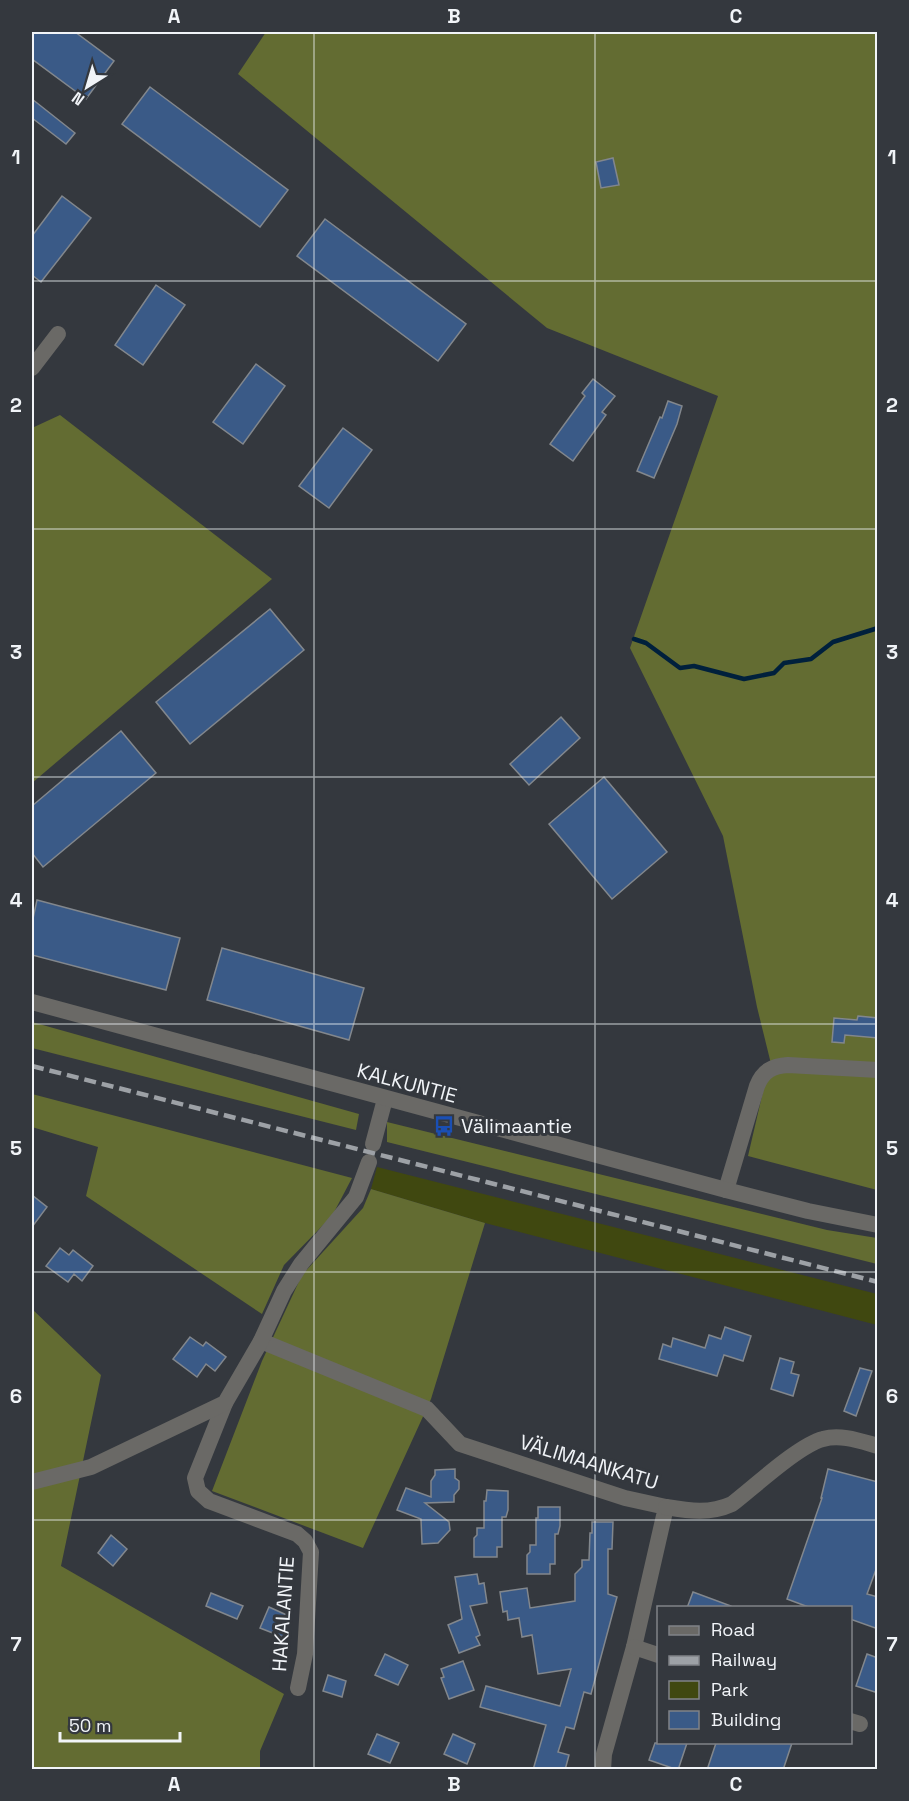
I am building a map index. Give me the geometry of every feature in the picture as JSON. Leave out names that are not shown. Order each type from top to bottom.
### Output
[{"type":"street","points":[[32,368],[58,334]]},
{"type":"street","name":"KALKUNTIE","points":[[32,1002],[726,1190],[808,1211],[878,1224]]},
{"type":"street","points":[[726,1190],[757,1086],[766,1071],[773,1067],[788,1065],[878,1071]]},
{"type":"street","points":[[373,1144],[385,1099]]},
{"type":"street","points":[[32,1482],[91,1467],[225,1403],[261,1341],[284,1291],[300,1264],[356,1197],[369,1162]]},
{"type":"street","name":"VÄLIMAANKATU","points":[[261,1341],[428,1409],[460,1444],[625,1497],[666,1507],[634,1647],[604,1754],[603,1770]]},
{"type":"street","name":"HAKALANTIE","points":[[225,1403],[197,1468],[195,1478],[198,1491],[209,1501],[297,1534],[305,1541],[311,1552],[305,1654],[298,1688]]},
{"type":"street","points":[[666,1507],[694,1511],[721,1509],[732,1504],[806,1447],[822,1439],[840,1437],[878,1446]]},
{"type":"street","points":[[634,1647],[657,1656]]},
{"type":"green space","points":[[266,32],[877,32],[877,1190],[748,1156],[765,1083],[773,1072],[757,1007],[723,836],[630,648],[718,396],[547,328],[238,74]]},
{"type":"green space","points":[[60,415],[272,579],[32,783],[32,428]]},
{"type":"green space","points":[[32,1022],[359,1114],[356,1130],[32,1048]]},
{"type":"green space","points":[[32,1094],[352,1178],[332,1216],[284,1265],[262,1314],[86,1196],[98,1147],[32,1127]]},
{"type":"green space","points":[[387,1122],[827,1230],[877,1238],[877,1264],[387,1142]]},
{"type":"green space","points":[[377,1167],[877,1294],[877,1325],[485,1223],[371,1189]]},
{"type":"green space","points":[[371,1189],[485,1223],[431,1399],[363,1548],[212,1491],[262,1361],[302,1275],[363,1208]]},
{"type":"green space","points":[[32,1309],[101,1375],[61,1566],[284,1694],[260,1751],[260,1769],[32,1769]]},
{"type":"building","points":[[32,32],[75,32],[114,61],[86,99],[32,59]]},
{"type":"building","points":[[150,87],[288,190],[260,227],[122,124]]},
{"type":"building","points":[[32,99],[75,133],[66,144],[32,118]]},
{"type":"building","points":[[613,158],[619,185],[601,188],[596,162]]},
{"type":"building","points":[[62,196],[91,218],[41,282],[32,275],[32,236]]},
{"type":"building","points":[[325,219],[466,324],[438,361],[297,256]]},
{"type":"building","points":[[156,285],[185,305],[143,365],[115,345]]},
{"type":"building","points":[[256,364],[285,386],[243,444],[213,422]]},
{"type":"building","points":[[593,379],[615,396],[602,412],[606,415],[573,461],[550,444],[585,396],[582,393]]},
{"type":"building","points":[[668,401],[682,406],[677,424],[654,478],[637,471]]},
{"type":"building","points":[[343,428],[372,450],[329,508],[299,486]]},
{"type":"building","points":[[270,609],[304,650],[190,744],[156,702]]},
{"type":"building","points":[[561,717],[580,738],[529,785],[510,764]]},
{"type":"building","points":[[121,731],[156,773],[43,867],[32,853],[32,806]]},
{"type":"building","points":[[604,777],[667,852],[612,899],[549,824]]},
{"type":"building","points":[[37,900],[180,938],[166,990],[32,955],[32,923]]},
{"type":"building","points":[[222,948],[364,988],[349,1040],[207,1000]]},
{"type":"building","points":[[858,1016],[878,1018],[878,1038],[845,1035],[844,1043],[832,1042],[834,1018],[857,1020]]},
{"type":"building","points":[[32,1195],[47,1207],[32,1227]]},
{"type":"building","points":[[60,1248],[69,1255],[73,1250],[93,1266],[82,1281],[74,1274],[68,1282],[46,1266]]},
{"type":"building","points":[[725,1327],[751,1336],[743,1361],[724,1355],[717,1376],[659,1359],[663,1344],[671,1347],[673,1338],[705,1348],[709,1335],[721,1339]]},
{"type":"building","points":[[190,1337],[203,1346],[206,1342],[226,1357],[215,1371],[206,1364],[197,1377],[173,1359]]},
{"type":"building","points":[[780,1358],[794,1362],[791,1373],[799,1375],[793,1396],[771,1389]]},
{"type":"building","points":[[860,1368],[872,1371],[856,1416],[844,1411]]},
{"type":"building","points":[[455,1469],[459,1489],[454,1495],[454,1502],[425,1503],[449,1522],[450,1530],[438,1543],[422,1544],[421,1519],[397,1510],[406,1488],[431,1497],[431,1481],[435,1470]]},
{"type":"building","points":[[828,1469],[878,1482],[878,1564],[867,1594],[878,1597],[878,1629],[852,1620],[852,1606],[806,1606],[787,1599],[821,1498]]},
{"type":"building","points":[[487,1490],[508,1491],[508,1510],[506,1517],[502,1517],[502,1547],[497,1547],[497,1557],[474,1557],[474,1538],[477,1535],[477,1528],[484,1528],[484,1501],[486,1501]]},
{"type":"building","points":[[538,1507],[560,1507],[560,1526],[558,1534],[555,1534],[555,1564],[550,1564],[550,1574],[527,1574],[527,1555],[530,1552],[530,1545],[536,1545]]},
{"type":"building","points":[[592,1522],[613,1522],[612,1549],[608,1549],[608,1594],[617,1597],[591,1694],[584,1692],[574,1729],[566,1727],[558,1752],[569,1755],[565,1770],[533,1770],[546,1725],[480,1707],[486,1686],[560,1706],[571,1669],[538,1674],[532,1635],[522,1637],[519,1618],[508,1620],[507,1611],[503,1612],[500,1592],[527,1588],[530,1608],[575,1601],[575,1574],[582,1567],[582,1560],[589,1560]]},
{"type":"building","points":[[111,1535],[127,1549],[113,1566],[98,1553]]},
{"type":"building","points":[[477,1574],[479,1584],[484,1583],[487,1603],[470,1606],[480,1635],[476,1637],[480,1645],[459,1653],[448,1625],[462,1619],[455,1577]]},
{"type":"building","points":[[693,1592],[731,1606],[688,1606]]},
{"type":"building","points":[[211,1593],[243,1606],[237,1619],[206,1606]]},
{"type":"building","points":[[269,1607],[291,1617],[283,1637],[260,1628]]},
{"type":"building","points":[[385,1654],[408,1665],[398,1685],[375,1675]]},
{"type":"building","points":[[867,1654],[878,1658],[878,1693],[856,1686]]},
{"type":"building","points":[[463,1661],[474,1690],[449,1699],[441,1678],[444,1677],[441,1669]]},
{"type":"building","points":[[328,1675],[346,1681],[342,1697],[323,1691]]},
{"type":"building","points":[[377,1734],[399,1743],[390,1763],[368,1754]]},
{"type":"building","points":[[453,1734],[475,1744],[467,1764],[444,1754]]},
{"type":"building","points":[[655,1743],[687,1744],[678,1770],[649,1760]]},
{"type":"building","points":[[716,1744],[792,1744],[783,1770],[707,1770]]},
{"type":"waterway","points":[[634,639],[646,643],[680,668],[694,666],[744,679],[774,673],[784,663],[811,659],[833,642],[878,628]]},
{"type":"railway","points":[[32,1066],[878,1282]]},
{"type":"place","name":"Välimaantie","points":[[444,1126]]}]
